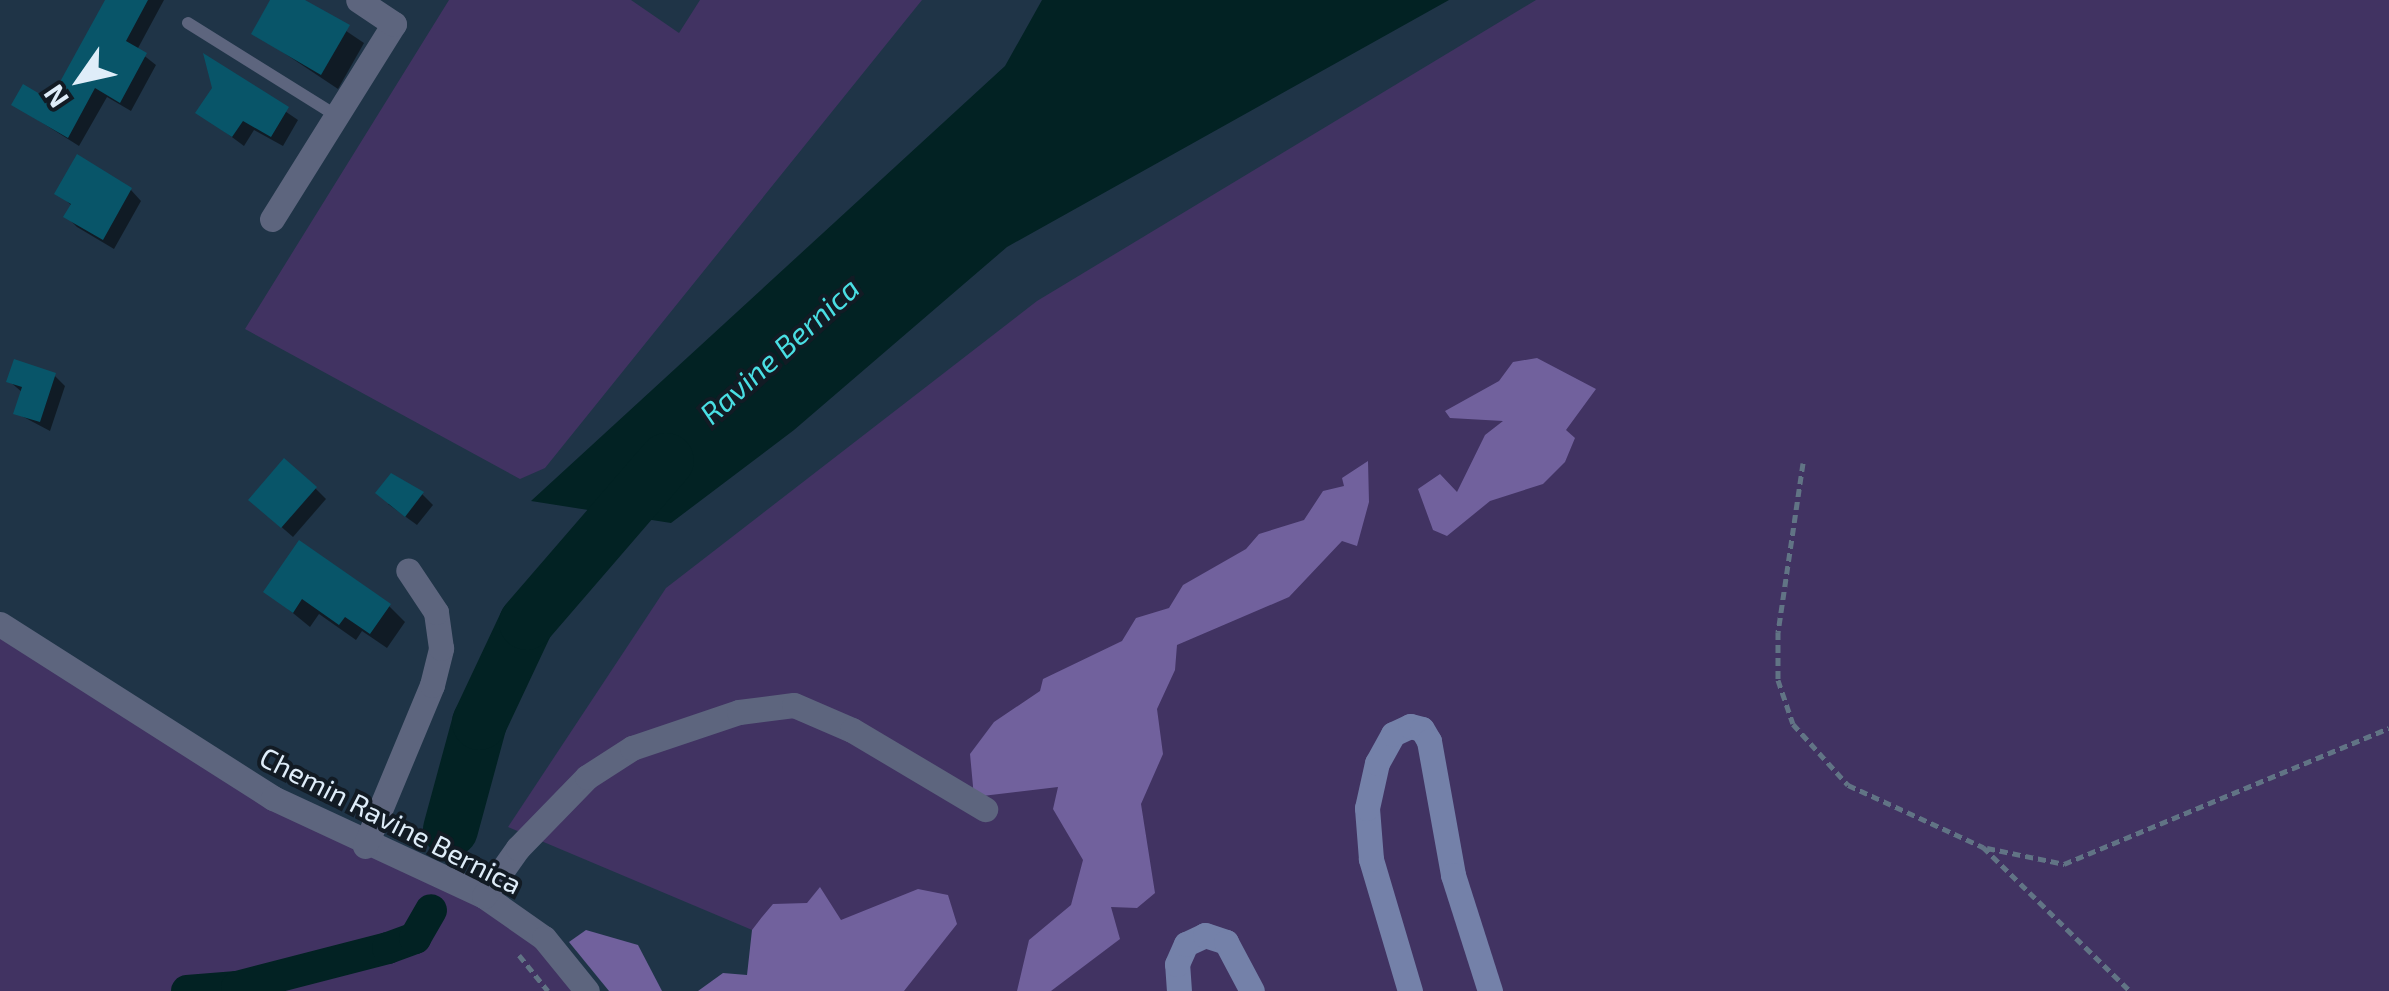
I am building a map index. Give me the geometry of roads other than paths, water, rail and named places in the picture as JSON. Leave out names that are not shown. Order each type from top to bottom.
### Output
[{"type":"main road","points":[[1410,991],[1370,859],[1367,808],[1377,763],[1393,734],[1410,726],[1422,729],[1428,741],[1453,874],[1490,991]]},
{"type":"main road","points":[[1179,991],[1177,964],[1186,944],[1205,935],[1226,942],[1252,991]]},
{"type":"street","points":[[272,218],[394,24],[358,0]]},
{"type":"street","points":[[365,846],[432,686],[440,648],[436,612],[408,570]]},
{"type":"street","name":"Chemin Ravine Bernica","points":[[0,624],[258,789],[365,846],[484,896],[544,938],[586,991]]},
{"type":"street","points":[[484,896],[518,848],[587,778],[632,748],[740,712],[794,706],[852,730],[985,809]]},
{"type":"lane","points":[[188,23],[334,115]]},
{"type":"water","points":[[1042,0],[1449,0],[1007,247],[794,430],[671,523],[531,501],[1005,66]]},
{"type":"waterway","name":"Ravine Bernica","points":[[450,829],[479,722],[526,622],[666,460]]},
{"type":"waterway","points":[[187,991],[237,987],[388,948],[415,938],[431,910]]}]
